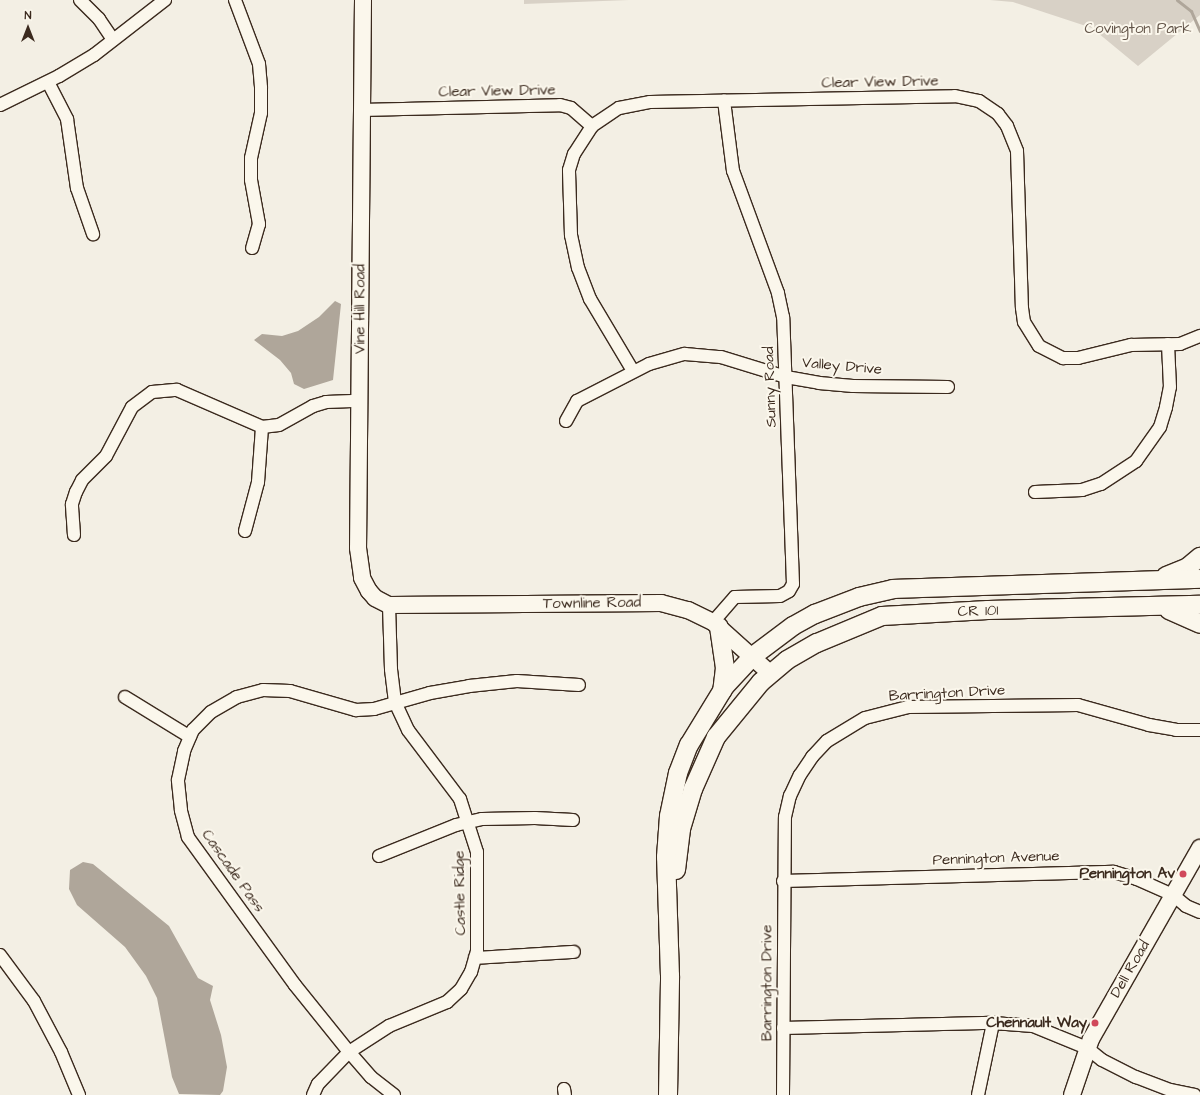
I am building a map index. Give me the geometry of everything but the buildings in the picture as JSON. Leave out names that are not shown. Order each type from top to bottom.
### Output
[{"type":"main road","name":"CR 101","points":[[1150,580],[1172,575],[1200,557]]},
{"type":"main road","name":"CR 101","points":[[753,656],[793,626],[815,614],[859,596],[893,589],[1200,579]]},
{"type":"main road","name":"CR 101","points":[[670,976],[681,829],[693,790],[716,737],[735,710],[787,660],[818,643],[882,616],[917,613],[1200,605]]},
{"type":"main road","points":[[1140,606],[1172,610],[1200,624]]},
{"type":"main road","points":[[716,624],[725,668],[722,692]]},
{"type":"main road","points":[[668,1095],[670,976],[666,904],[669,816],[678,773],[689,745],[722,692],[753,656]]},
{"type":"street","points":[[80,0],[99,18],[114,40]]},
{"type":"street","points":[[0,105],[48,82],[114,40],[165,0]]},
{"type":"street","points":[[235,0],[259,64],[261,88],[261,113],[251,158],[251,180],[259,224],[252,248]]},
{"type":"street","name":"Vine Hill Road","points":[[362,0],[359,564],[368,591],[375,598],[389,605]]},
{"type":"street","points":[[48,82],[66,119],[77,188],[93,234]]},
{"type":"street","name":"Clear View Drive","points":[[361,110],[560,105],[571,108],[592,126],[605,116],[634,104],[955,96],[985,104],[1006,126],[1014,138],[1019,159],[1022,308],[1024,322],[1030,335],[1039,346],[1063,358],[1091,356],[1131,344],[1180,344],[1200,336]]},
{"type":"street","name":"Sunny Road","points":[[716,624],[735,597],[780,596],[789,591],[794,584],[783,317],[778,293],[733,171],[724,101]]},
{"type":"street","points":[[592,126],[574,154],[569,170],[571,235],[578,268],[590,299],[633,371]]},
{"type":"street","points":[[1034,492],[1082,490],[1101,484],[1136,461],[1160,427],[1166,407],[1170,387],[1168,344]]},
{"type":"street","name":"Valley Drive","points":[[566,421],[577,401],[633,371],[666,357],[702,354],[786,377],[853,386],[948,387]]},
{"type":"street","points":[[74,535],[72,504],[82,480],[106,456],[132,407],[152,392],[177,390],[262,426],[280,424],[313,406],[326,402],[359,401]]},
{"type":"street","points":[[245,531],[259,476],[262,426]]},
{"type":"street","name":"Townline Road","points":[[389,605],[647,602],[688,610],[716,624],[753,656],[771,674]]},
{"type":"street","name":"Castle Ridge","points":[[313,1095],[318,1084],[349,1052],[389,1026],[447,1002],[461,989],[471,972],[475,958],[477,852],[469,822],[460,799],[408,730],[395,702],[390,669],[389,605]]},
{"type":"street","name":"Cascade Pass","points":[[394,1095],[372,1077],[349,1052],[294,985],[188,837],[181,810],[178,780],[184,751],[193,730],[211,712],[237,697],[263,690],[290,691],[356,710],[374,709],[395,702],[469,686],[511,682],[579,685]]},
{"type":"street","points":[[125,697],[190,737]]},
{"type":"street","name":"Barrington Drive","points":[[783,1095],[783,881],[785,817],[790,796],[800,776],[812,757],[827,741],[865,718],[908,708],[1078,705],[1149,725],[1176,730],[1200,730]]},
{"type":"street","points":[[379,856],[417,839],[482,819],[534,818],[573,820]]},
{"type":"street","name":"Dell Road","points":[[1072,1095],[1087,1048],[1106,1011],[1200,848]]},
{"type":"street","name":"Pennington Avenue","points":[[783,881],[1090,871],[1114,872],[1137,879],[1173,895],[1186,906],[1200,912]]},
{"type":"street","points":[[475,958],[574,952]]},
{"type":"street","points":[[0,955],[34,1001],[61,1052],[79,1095]]},
{"type":"street","points":[[978,1095],[993,1023]]},
{"type":"street","points":[[783,1028],[993,1023],[1033,1026],[1087,1048],[1102,1060],[1136,1077],[1195,1095]]},
{"type":"green space","points":[[524,0],[629,0],[524,4]]},
{"type":"green space","name":"Covington Park","points":[[990,0],[1200,0],[1200,15],[1138,66],[1092,28],[1013,2]]},
{"type":"shaded area","points":[[335,301],[341,304],[333,380],[304,389],[294,384],[291,373],[280,360],[254,340],[262,334],[282,336],[298,331],[319,317]]},
{"type":"shaded area","points":[[83,862],[93,864],[169,926],[198,978],[213,986],[210,1000],[221,1035],[227,1067],[223,1091],[220,1095],[179,1094],[172,1077],[157,998],[146,976],[125,947],[77,905],[69,889],[70,870]]},
{"type":"waterway","points":[[1177,0],[1191,11],[1200,31]]},
{"type":"place","name":"Pennington Av","points":[[1183,874]]},
{"type":"place","name":"Chennault Way","points":[[1095,1023]]}]
